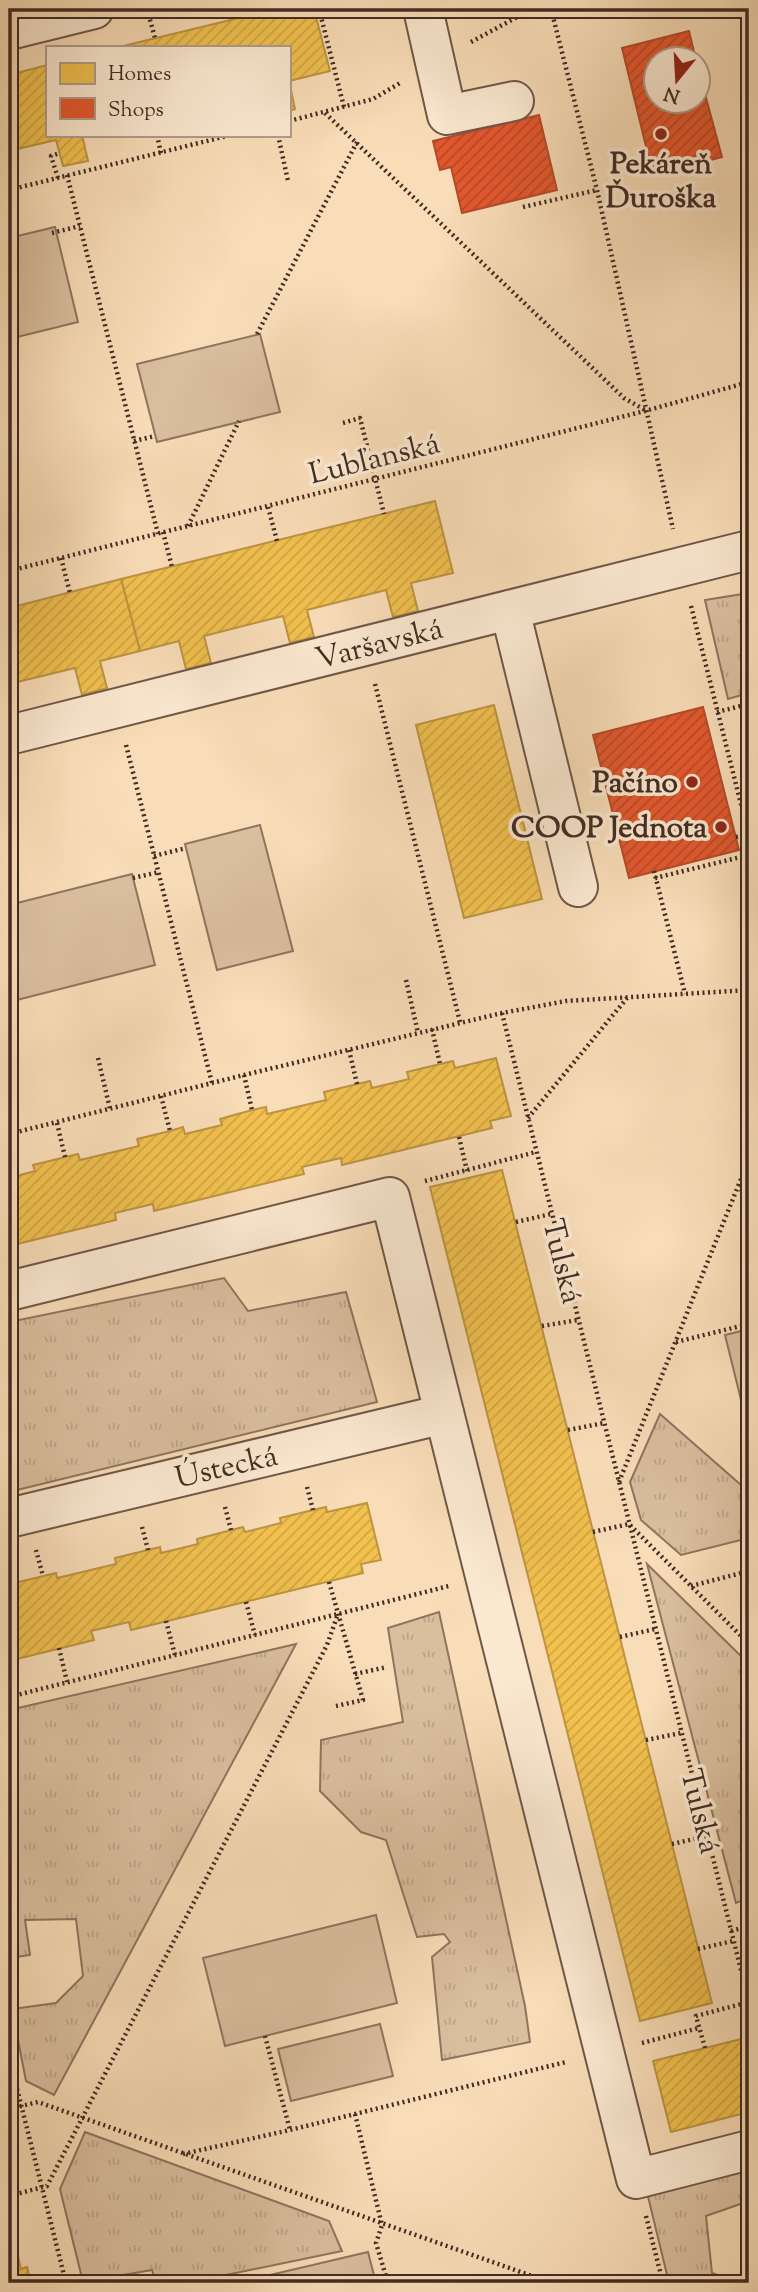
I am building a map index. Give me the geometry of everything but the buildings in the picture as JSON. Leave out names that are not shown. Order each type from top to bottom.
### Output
[{"type":"street","points":[[9,30],[94,9]]},
{"type":"street","points":[[423,9],[447,115],[514,101]]},
{"type":"street","name":"Varšavská","points":[[9,735],[749,550]]},
{"type":"street","points":[[510,611],[578,887]]},
{"type":"street","points":[[9,1291],[390,1197],[636,2179],[749,2150]]},
{"type":"street","name":"Ústecká","points":[[9,1518],[444,1414]]},
{"type":"path","points":[[147,9],[155,38]]},
{"type":"path","points":[[318,9],[344,107]]},
{"type":"path","points":[[551,9],[597,190],[682,567],[749,835],[736,837]]},
{"type":"path","points":[[325,113],[624,398],[645,411]]},
{"type":"path","points":[[157,136],[161,153]]},
{"type":"path","points":[[9,190],[228,136]]},
{"type":"path","points":[[278,136],[288,181]]},
{"type":"path","points":[[257,334],[357,142]]},
{"type":"path","points":[[58,178],[51,156],[60,153]]},
{"type":"path","points":[[67,175],[134,441],[172,567]]},
{"type":"path","points":[[523,207],[597,190]]},
{"type":"path","points":[[52,233],[80,226]]},
{"type":"path","name":"Ľubľanská","points":[[9,571],[376,480],[749,382]]},
{"type":"path","points":[[343,423],[360,418],[384,514]]},
{"type":"path","points":[[188,526],[239,421]]},
{"type":"path","points":[[134,441],[155,436]]},
{"type":"path","points":[[268,507],[276,541]]},
{"type":"path","points":[[61,558],[70,593]]},
{"type":"path","points":[[374,681],[460,1022]]},
{"type":"path","points":[[718,712],[749,704]]},
{"type":"path","points":[[125,738],[212,1083]]},
{"type":"path","points":[[154,856],[186,848]]},
{"type":"path","points":[[655,878],[749,855]]},
{"type":"path","points":[[133,878],[159,872]]},
{"type":"path","points":[[654,872],[685,994]]},
{"type":"path","points":[[406,980],[418,1033]]},
{"type":"path","points":[[9,1135],[502,1013],[566,1001],[749,990]]},
{"type":"path","points":[[528,1119],[628,997]]},
{"type":"path","name":"Tulská","points":[[502,1013],[749,2002],[696,2015],[699,2028]]},
{"type":"path","points":[[432,1029],[440,1064]]},
{"type":"path","points":[[349,1050],[357,1084]]},
{"type":"path","points":[[98,1058],[110,1109]]},
{"type":"path","points":[[244,1075],[252,1110]]},
{"type":"path","points":[[160,1096],[170,1131]]},
{"type":"path","points":[[57,1123],[65,1157]]},
{"type":"path","points":[[459,1137],[467,1171]]},
{"type":"path","points":[[420,1182],[536,1152]]},
{"type":"path","points":[[619,1483],[749,1159]]},
{"type":"path","points":[[740,1182],[749,1220]]},
{"type":"path","points":[[516,1222],[551,1214]]},
{"type":"path","points":[[542,1326],[578,1320]]},
{"type":"path","points":[[675,1343],[749,1324]]},
{"type":"path","points":[[568,1430],[604,1423]]},
{"type":"path","points":[[593,1532],[629,1524],[749,1644]]},
{"type":"path","points":[[691,1586],[749,1571]]},
{"type":"path","points":[[9,1697],[485,1577]]},
{"type":"path","points":[[329,1581],[363,1700],[337,1706]]},
{"type":"path","points":[[246,1602],[255,1635]]},
{"type":"path","points":[[9,2196],[47,2186],[327,1645],[338,1614]]},
{"type":"path","points":[[166,1621],[175,1655]]},
{"type":"path","points":[[620,1637],[655,1629]]},
{"type":"path","points":[[60,1648],[67,1682]]},
{"type":"path","points":[[355,1674],[387,1667]]},
{"type":"path","points":[[646,1741],[681,1733]]},
{"type":"path","points":[[672,1844],[707,1836]]},
{"type":"path","points":[[731,1931],[749,1926]]},
{"type":"path","points":[[698,1949],[733,1941]]},
{"type":"path","points":[[182,2154],[290,2130],[699,2028],[705,2048]]},
{"type":"path","points":[[265,2036],[290,2130]]},
{"type":"path","points":[[9,2057],[66,2283]]},
{"type":"path","points":[[9,2109],[38,2102],[552,2283]]},
{"type":"path","points":[[355,2114],[382,2225],[376,2243],[388,2283]]},
{"type":"path","points":[[636,2179],[663,2283]]},
{"type":"green space","points":[[55,227],[78,322],[9,339],[9,238]]},
{"type":"green space","points":[[260,334],[280,412],[157,442],[137,364]]},
{"type":"green space","points":[[749,593],[749,693],[728,699],[705,600]]},
{"type":"green space","points":[[260,825],[293,951],[217,970],[185,844]]},
{"type":"green space","points":[[132,874],[155,965],[9,1002],[9,905]]},
{"type":"green space","points":[[224,1278],[248,1311],[346,1292],[377,1402],[9,1492],[9,1322]]},
{"type":"green space","points":[[749,1329],[749,1424],[747,1424],[725,1335]]},
{"type":"green space","points":[[660,1414],[749,1492],[749,1538],[681,1555],[641,1520],[630,1482]]},
{"type":"green space","points":[[647,1564],[749,1664],[749,1898],[736,1903]]},
{"type":"green space","points":[[439,1612],[525,2006],[530,2042],[442,2060],[432,1957],[450,1942],[444,1934],[417,1937],[386,1840],[361,1832],[320,1791],[321,1740],[403,1722],[388,1628]]},
{"type":"green space","points":[[296,1644],[54,2095],[26,2081],[12,2009],[56,2003],[83,1976],[76,1919],[25,1920],[30,1955],[9,1958],[9,1710]]},
{"type":"green space","points":[[376,1915],[397,2003],[225,2046],[203,1958]]},
{"type":"green space","points":[[380,2024],[393,2076],[291,2101],[278,2049]]},
{"type":"green space","points":[[85,2132],[329,2221],[342,2251],[216,2277],[217,2283],[156,2283],[152,2270],[83,2282],[60,2189]]},
{"type":"green space","points":[[749,2160],[749,2201],[706,2216],[712,2273],[741,2283],[669,2283],[645,2184]]},
{"type":"green space","points":[[368,2252],[376,2283],[236,2283]]},
{"type":"place","name":"Pekáreň Ďuroška","points":[[661,134]]},
{"type":"place","name":"Pačíno","points":[[692,782]]},
{"type":"place","name":"COOP Jednota","points":[[721,827]]}]
